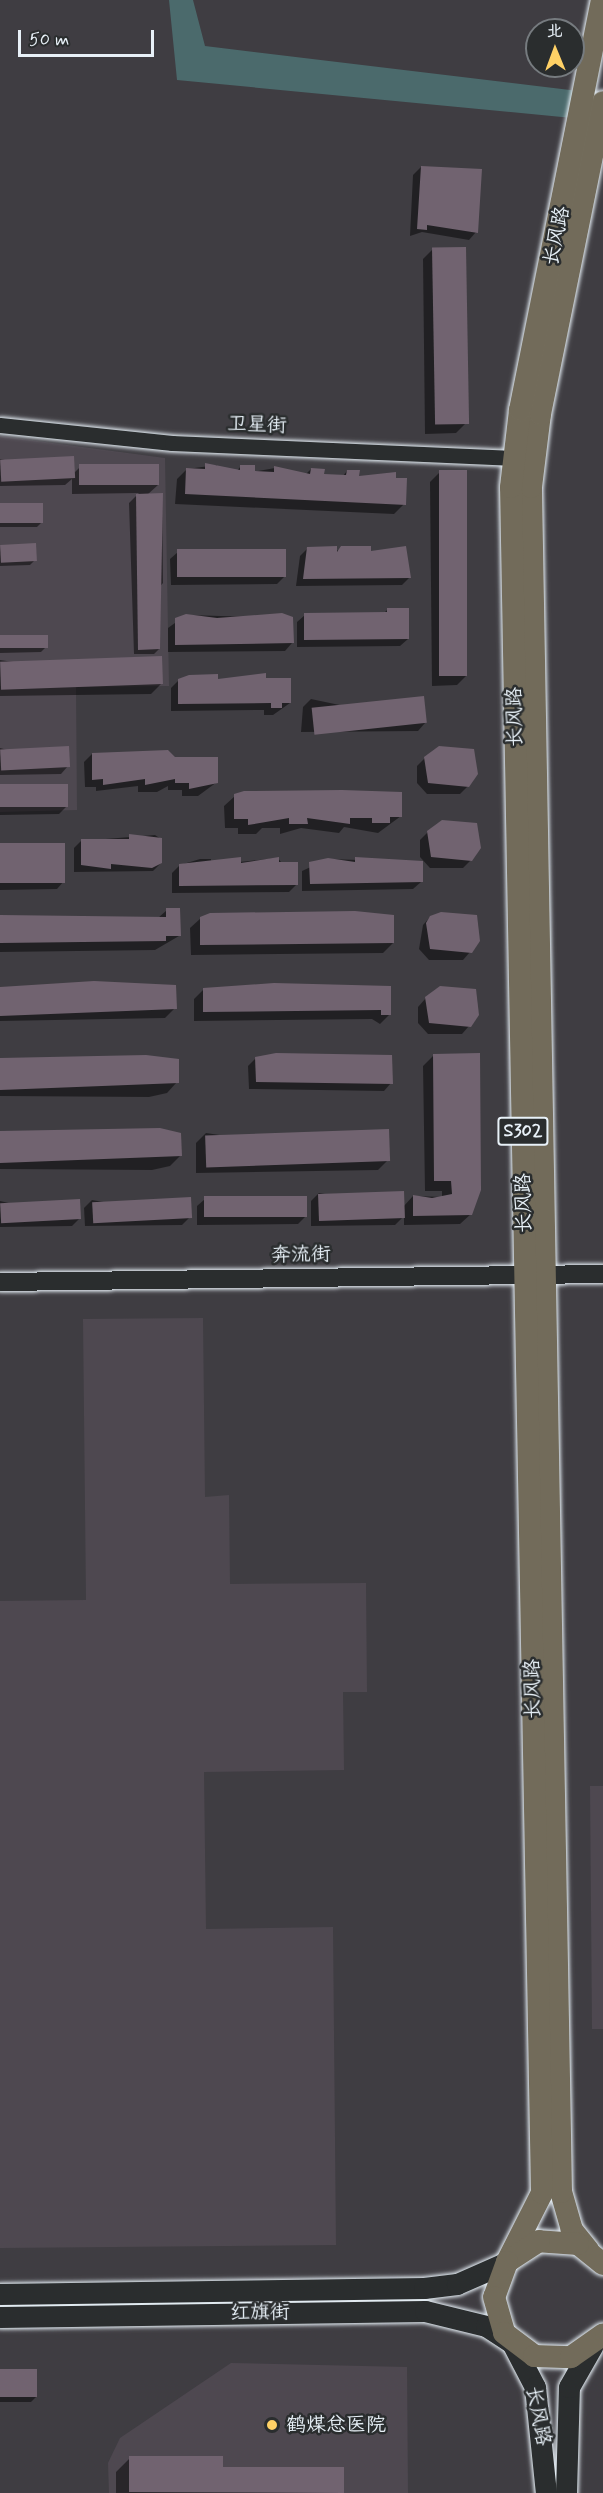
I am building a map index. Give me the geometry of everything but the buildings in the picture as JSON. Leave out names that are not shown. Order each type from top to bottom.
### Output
[{"type":"main road","name":"长风路","points":[[598,2258],[572,2230],[561,2192],[513,458],[602,0]]},
{"type":"main road","name":"长风路","points":[[546,2493],[538,2399],[513,2343],[495,2310],[496,2285],[542,2193],[531,487],[540,414],[603,102]]},
{"type":"main road","points":[[507,2262],[527,2246],[552,2239],[598,2258]]},
{"type":"main road","name":"红旗街","points":[[0,2294],[424,2288],[458,2284],[507,2262]]},
{"type":"main road","name":"红旗街","points":[[0,2317],[425,2311],[486,2326],[513,2343]]},
{"type":"main road","name":"长风路","points":[[566,2493],[569,2387],[600,2339]]},
{"type":"main road","points":[[513,2343],[546,2359],[571,2357],[600,2339]]},
{"type":"street","name":"卫星街","points":[[0,424],[172,443],[513,458]]},
{"type":"street","name":"奔流街","points":[[0,1282],[603,1274]]},
{"type":"shaded area","points":[[0,436],[165,458],[169,686],[76,687],[77,810],[0,812]]},
{"type":"shaded area","points":[[203,1318],[205,1497],[229,1495],[230,1584],[366,1583],[367,1692],[343,1692],[344,1770],[204,1772],[206,1929],[333,1927],[336,2245],[0,2248],[0,1601],[86,1600],[83,1319]]},
{"type":"shaded area","points":[[590,1786],[603,1786],[603,2029],[592,2029]]},
{"type":"shaded area","name":"鹤煤总医院","points":[[231,2363],[407,2367],[408,2493],[109,2493],[108,2463],[120,2438]]},
{"type":"water","points":[[169,0],[193,0],[205,46],[603,94],[603,121],[177,80]]},
{"type":"place","name":"鹤煤总医院","points":[[272,2425]]}]
